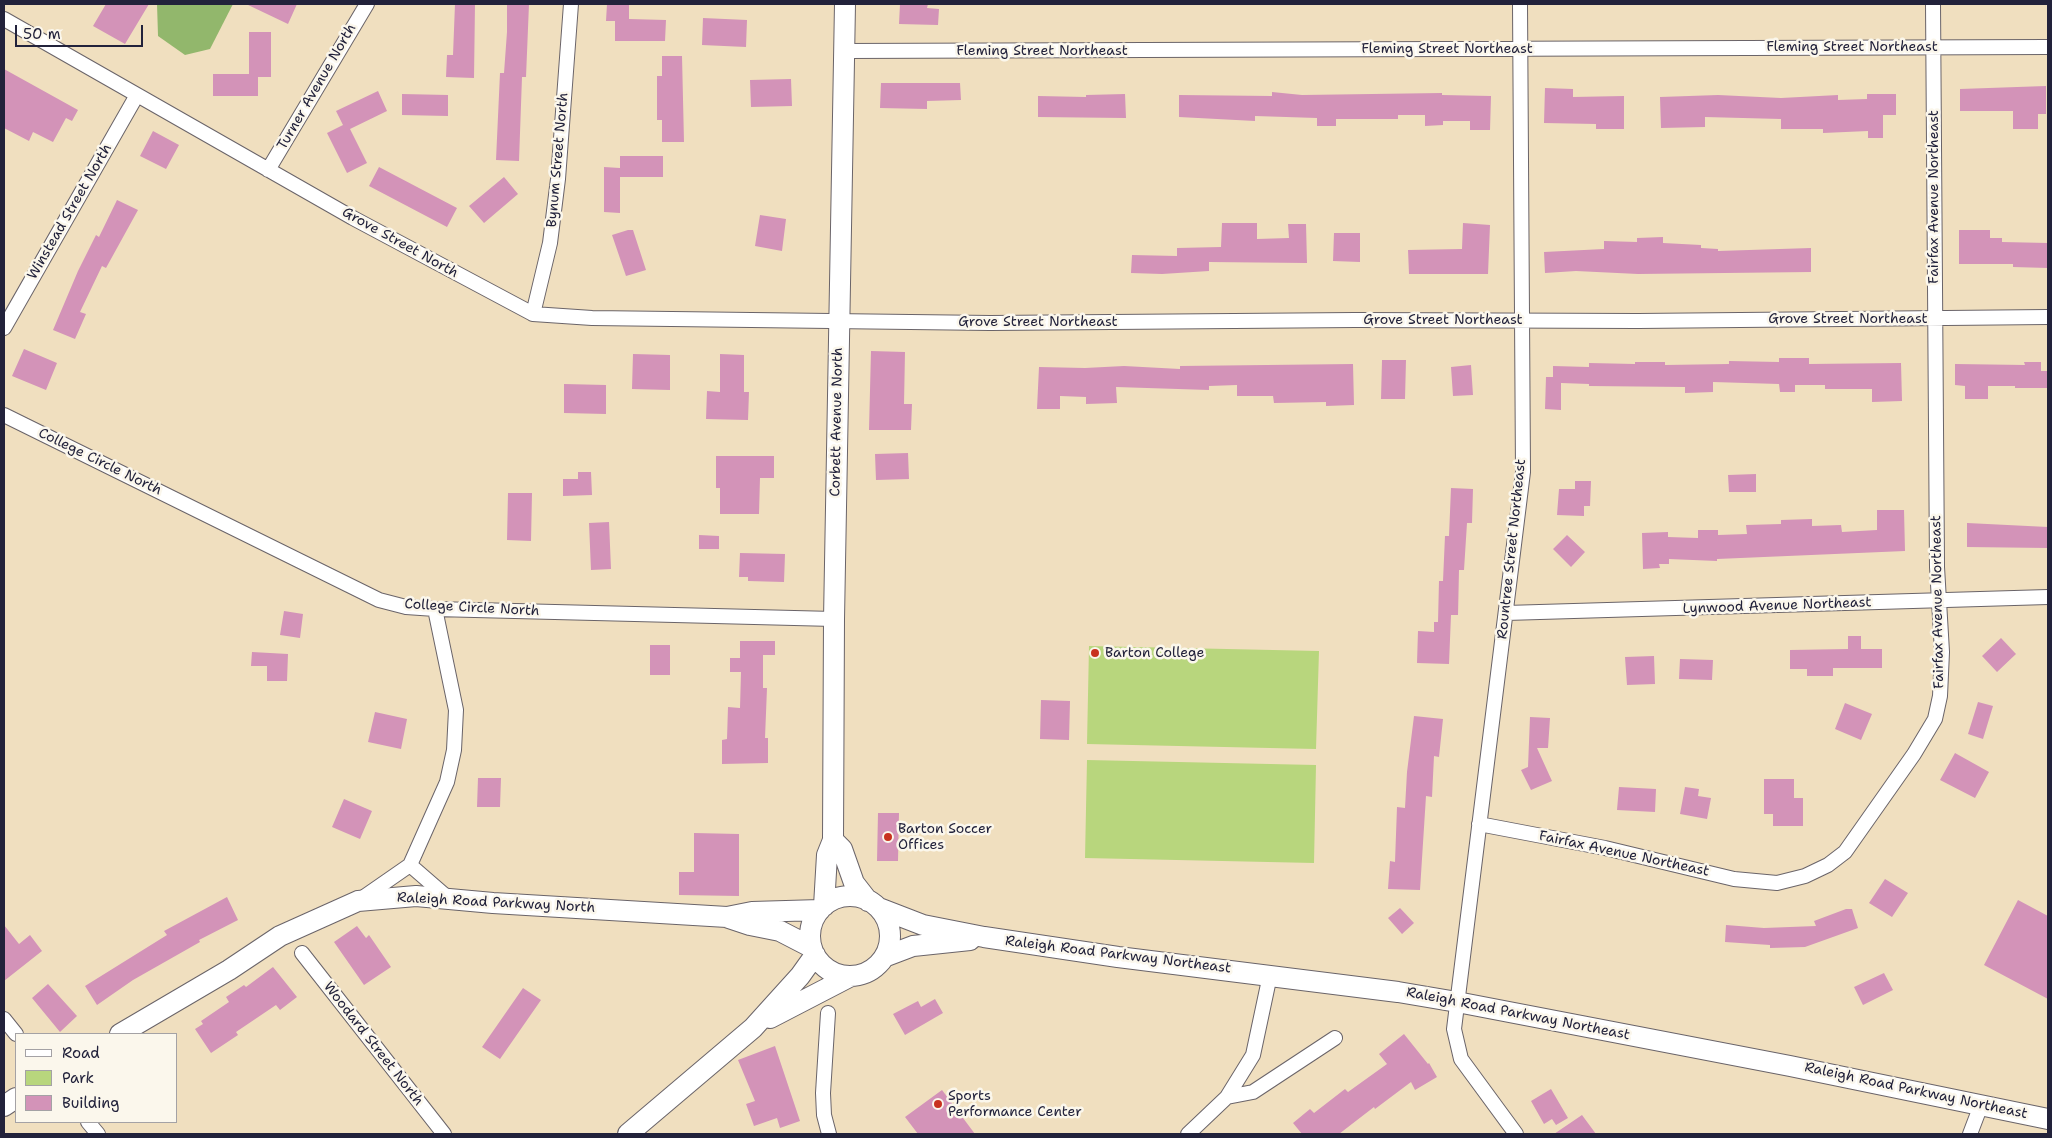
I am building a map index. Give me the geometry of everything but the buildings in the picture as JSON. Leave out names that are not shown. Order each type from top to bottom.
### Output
[{"type":"street","name":"Turner Avenue North","points":[[268,170],[367,4]]},
{"type":"street","name":"Bynum Street North","points":[[533,314],[550,243],[558,179],[571,4]]},
{"type":"street","name":"Corbett Avenue North","points":[[822,908],[827,855],[833,840],[834,619],[845,52],[844,4]]},
{"type":"street","name":"Rountree Street Northeast","points":[[1516,1134],[1461,1059],[1454,1030],[1523,472],[1520,4]]},
{"type":"street","name":"Fairfax Avenue Northeast","points":[[1479,824],[1605,848],[1734,879],[1777,883],[1805,876],[1828,865],[1845,852],[1914,754],[1935,720],[1940,696],[1941,678],[1934,318],[1933,4]]},
{"type":"street","name":"Grove Street North","points":[[4,18],[268,170],[533,314],[592,318],[839,322]]},
{"type":"street","name":"Fleming Street Northeast","points":[[845,52],[2048,47]]},
{"type":"street","name":"Winstead Street North","points":[[4,328],[137,95]]},
{"type":"street","name":"Grove Street Northeast","points":[[839,322],[2048,316]]},
{"type":"street","name":"College Circle North","points":[[4,415],[379,600],[406,607],[834,619]]},
{"type":"street","name":"Lynwood Avenue Northeast","points":[[1506,614],[2048,597]]},
{"type":"street","points":[[358,901],[410,865],[447,782],[454,750],[456,710],[435,609]]},
{"type":"street","points":[[753,1028],[812,995],[851,976],[864,973],[876,967],[884,957],[889,945],[890,932],[886,919],[854,883],[842,849],[833,840]]},
{"type":"street","points":[[410,865],[448,898]]},
{"type":"street","name":"Raleigh Road Parkway North","points":[[122,1033],[229,970],[280,936],[358,901],[416,896],[493,903],[727,917],[752,912],[822,908]]},
{"type":"street","points":[[851,976],[838,974],[826,968],[813,951],[810,934],[813,921],[822,908],[845,897],[857,897],[873,905]]},
{"type":"street","name":"Raleigh Road Parkway Northeast","points":[[873,905],[923,925],[984,937],[1118,957],[1270,975],[1457,1002],[2048,1118]]},
{"type":"street","name":"Raleigh Road Parkway North","points":[[727,917],[750,926],[780,931],[813,951]]},
{"type":"street","name":"Raleigh Road Parkway Northeast","points":[[884,957],[913,946],[984,937]]},
{"type":"street","points":[[628,1134],[753,1028],[800,976],[813,951]]},
{"type":"street","name":"Woodard Street North","points":[[302,953],[444,1134]]},
{"type":"street","points":[[1188,1134],[1227,1097],[1253,1055],[1270,975]]},
{"type":"street","points":[[828,1013],[823,1093],[824,1115],[828,1134]]},
{"type":"street","points":[[4,1019],[15,1033]]},
{"type":"street","points":[[1227,1097],[1253,1092],[1334,1038]]},
{"type":"street","points":[[4,1106],[15,1099]]},
{"type":"street","points":[[1970,1134],[1981,1105]]},
{"type":"street","points":[[89,1123],[98,1134]]},
{"type":"green space","points":[[157,4],[233,4],[210,49],[185,55],[158,36]]},
{"type":"green space","points":[[1089,646],[1319,651],[1316,749],[1087,744]]},
{"type":"green space","points":[[1087,760],[1316,765],[1314,863],[1085,858]]},
{"type":"place","name":"Barton College","points":[[1095,653]]},
{"type":"place","name":"Barton Soccer Offices","points":[[888,837]]},
{"type":"place","name":"Sports Performance Center","points":[[938,1104]]}]
